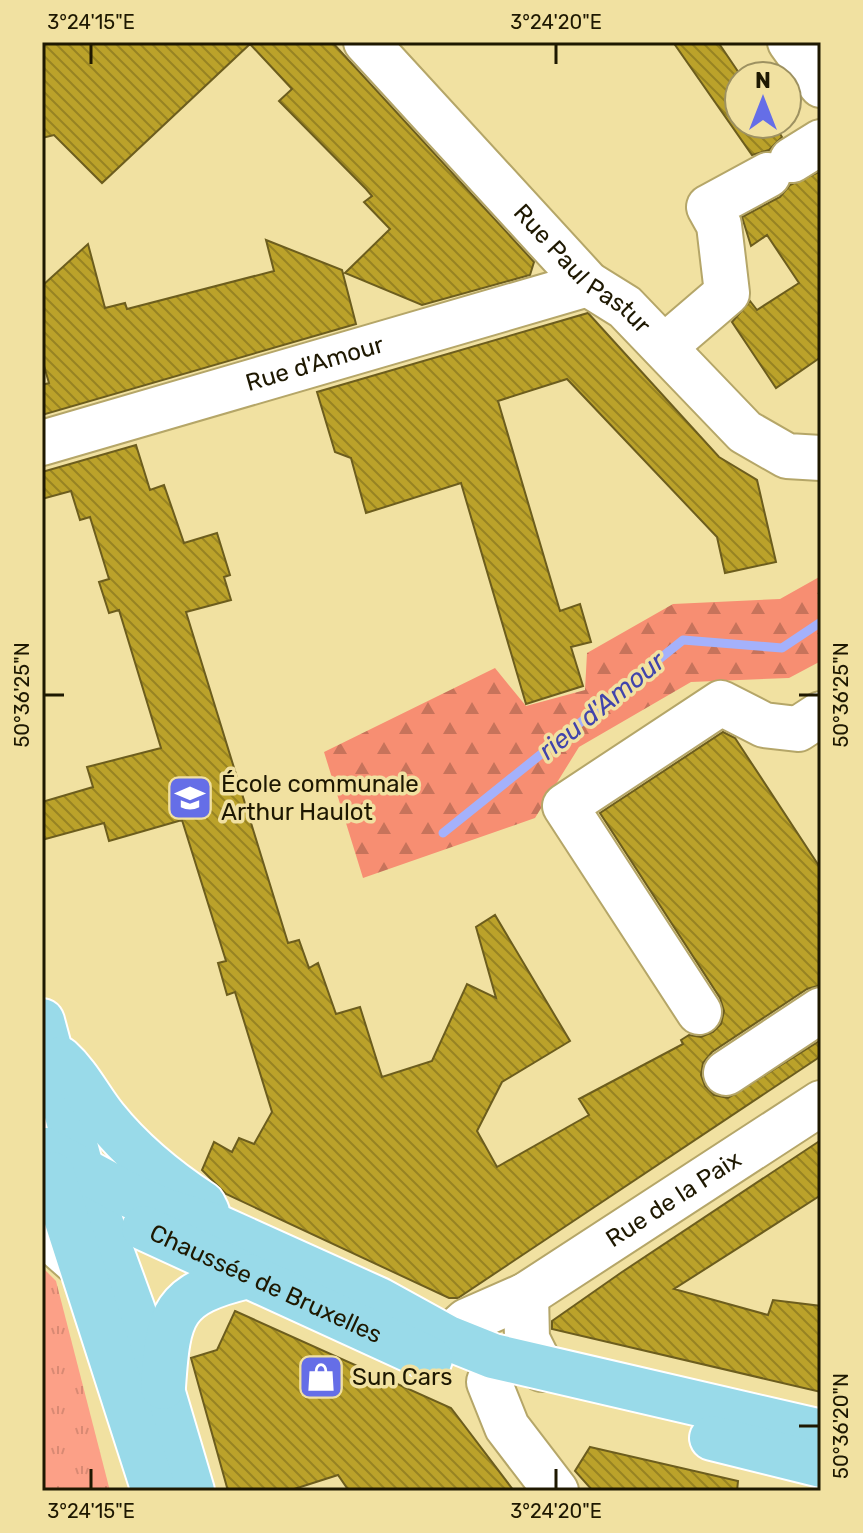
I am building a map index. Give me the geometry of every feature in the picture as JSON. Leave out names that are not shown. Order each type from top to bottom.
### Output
[{"type":"main road","points":[[46,1035],[57,1166],[83,1268],[154,1491]]},
{"type":"main road","points":[[46,1035],[122,1139],[146,1164],[203,1204],[215,1226]]},
{"type":"main road","points":[[57,1166],[163,1393],[192,1491]]},
{"type":"main road","name":"Chaussée de Bruxelles","points":[[57,1166],[166,1211],[215,1226],[379,1300],[448,1338],[542,1369],[821,1432]]},
{"type":"main road","name":"Chaussée de Bruxelles","points":[[57,1166],[248,1276],[489,1382],[821,1465]]},
{"type":"main road","points":[[163,1393],[172,1319],[182,1305],[211,1285],[248,1276]]},
{"type":"street","name":"Rue Paul Pastur","points":[[366,42],[588,284],[625,307],[745,432],[787,456],[821,458]]},
{"type":"street","points":[[790,42],[821,85]]},
{"type":"street","points":[[664,347],[727,293],[719,225],[709,207],[793,159]]},
{"type":"street","name":"Rue d'Amour","points":[[42,443],[588,284]]},
{"type":"street","points":[[699,1012],[565,806],[721,703],[764,725],[798,729],[821,714]]},
{"type":"street","points":[[726,1073],[821,1010]]},
{"type":"street","name":"Rue de la Paix","points":[[448,1338],[467,1321],[526,1295],[821,1103]]},
{"type":"street","points":[[42,1232],[83,1268]]},
{"type":"street","points":[[526,1295],[527,1339],[542,1369]]},
{"type":"street","points":[[489,1382],[507,1427],[556,1491]]},
{"type":"green space","points":[[821,576],[821,661],[789,678],[691,682],[579,747],[535,818],[363,878],[324,752],[495,668],[526,706],[585,690],[587,653],[673,604],[780,599]]},
{"type":"green space","points":[[42,1267],[56,1281],[110,1491],[42,1491]]},
{"type":"building","points":[[42,42],[332,42],[534,262],[530,275],[422,305],[345,273],[390,229],[364,202],[372,196],[366,189],[279,101],[292,89],[250,44],[102,183],[54,135],[42,138]]},
{"type":"building","points":[[673,42],[718,42],[730,60],[723,60],[723,114]]},
{"type":"building","points":[[742,140],[779,140],[769,150],[752,155]]},
{"type":"building","points":[[821,171],[821,357],[776,388],[732,322],[750,301],[757,310],[799,283],[767,235],[751,246],[742,217],[780,197],[790,185]]},
{"type":"building","points":[[266,240],[342,270],[356,324],[42,415],[42,385],[49,383],[42,359],[42,286],[88,244],[105,308],[125,303],[127,309],[274,271]]},
{"type":"building","points":[[588,313],[719,457],[757,480],[776,562],[725,573],[717,537],[567,379],[498,401],[560,611],[580,604],[591,642],[571,647],[583,686],[526,704],[461,483],[366,513],[351,458],[335,452],[317,392]]},
{"type":"building","points":[[136,445],[150,490],[164,485],[184,543],[217,533],[230,575],[224,577],[231,600],[186,612],[288,943],[299,940],[309,968],[318,963],[336,1014],[360,1007],[382,1077],[432,1061],[467,984],[496,998],[476,927],[495,915],[570,1041],[502,1082],[477,1131],[497,1167],[589,1115],[579,1099],[683,1044],[681,1040],[689,1035],[701,1037],[721,1024],[724,1011],[720,998],[600,813],[723,732],[735,738],[821,869],[821,985],[807,989],[712,1052],[703,1063],[701,1075],[705,1086],[714,1095],[728,1098],[821,1040],[821,1056],[458,1298],[449,1298],[226,1194],[202,1170],[214,1142],[232,1152],[239,1138],[254,1144],[272,1112],[235,992],[227,995],[218,963],[226,961],[182,820],[109,841],[104,823],[42,840],[42,802],[93,787],[87,767],[161,748],[119,610],[109,613],[99,582],[109,579],[90,517],[80,520],[71,491],[42,499],[42,472]]},
{"type":"building","points":[[821,1140],[821,1195],[674,1289],[768,1315],[773,1300],[821,1306],[821,1392],[552,1329],[552,1321]]},
{"type":"building","points":[[235,1311],[451,1408],[514,1491],[349,1491],[338,1475],[288,1491],[228,1491],[191,1358],[217,1350]]},
{"type":"building","points":[[590,1447],[738,1481],[737,1491],[593,1491],[575,1471]]},
{"type":"waterway","name":"rieu d'Amour","points":[[443,833],[683,640],[782,648],[821,622]]},
{"type":"place","name":"École communale Arthur Haulot","points":[[190,798]]},
{"type":"place","name":"Sun Cars","points":[[321,1377]]}]
